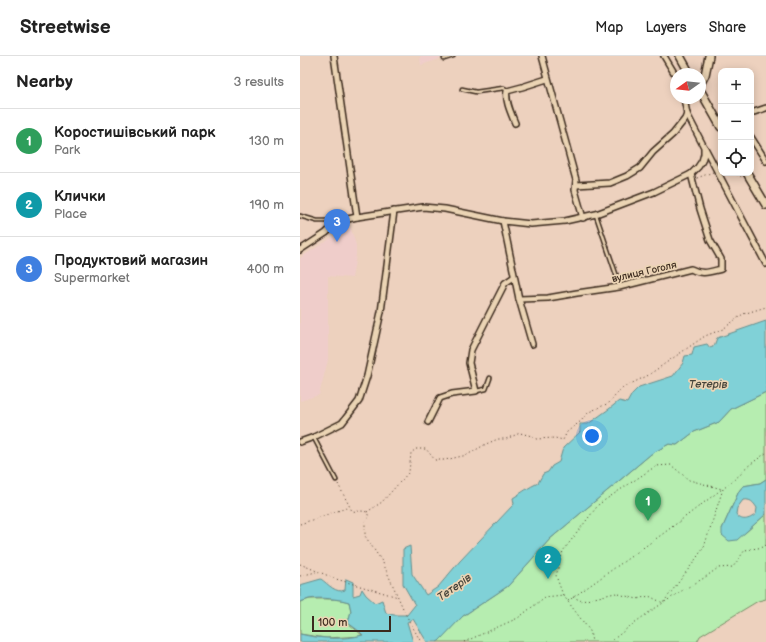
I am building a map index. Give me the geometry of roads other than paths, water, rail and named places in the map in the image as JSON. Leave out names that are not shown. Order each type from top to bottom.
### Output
[{"type":"main road","points":[[680,56],[686,68]]},
{"type":"main road","points":[[706,70],[709,56]]},
{"type":"main road","points":[[706,100],[718,122]]},
{"type":"main road","points":[[750,176],[766,205]]},
{"type":"street","points":[[334,56],[357,217]]},
{"type":"street","points":[[542,56],[547,79],[576,180],[575,190],[583,218]]},
{"type":"street","points":[[664,56],[671,68]]},
{"type":"street","points":[[515,123],[508,106],[506,95],[507,91],[547,79]]},
{"type":"street","points":[[576,185],[610,183],[627,176],[640,168],[653,152],[673,134],[686,118],[685,104]]},
{"type":"street","points":[[754,112],[766,108]]},
{"type":"street","points":[[686,114],[766,264]]},
{"type":"street","points":[[753,140],[766,161]]},
{"type":"street","points":[[300,250],[326,233],[339,221],[423,207],[445,209],[503,221],[531,224],[583,218],[692,177],[702,161],[704,147]]},
{"type":"street","name":"вулиця Гоголя","points":[[519,299],[548,298],[621,286],[691,269],[699,273],[721,269],[721,259],[710,240],[692,177]]},
{"type":"street","points":[[300,442],[314,437],[342,423],[359,401],[367,376],[381,312],[394,211]]},
{"type":"street","points":[[503,221],[519,299],[532,344]]},
{"type":"street","points":[[428,422],[440,398],[452,394],[476,391],[469,362],[472,350],[505,283],[514,277]]},
{"type":"lane","points":[[444,59],[453,56]]},
{"type":"lane","points":[[462,89],[476,92],[504,88],[507,91]]},
{"type":"lane","points":[[596,214],[621,286]]},
{"type":"lane","points":[[300,216],[317,221],[339,221]]},
{"type":"lane","points":[[476,391],[486,389],[490,378]]},
{"type":"lane","points":[[314,437],[336,480]]},
{"type":"water","name":"Тетерів","points":[[766,321],[766,392],[731,409],[719,422],[694,432],[677,445],[669,444],[651,454],[550,539],[508,586],[463,616],[439,641],[427,642],[413,619],[407,622],[413,642],[300,642],[300,634],[332,638],[348,638],[363,635],[348,623],[351,611],[349,602],[318,598],[300,602],[300,585],[321,579],[335,590],[342,591],[345,590],[346,579],[353,582],[353,596],[360,594],[362,589],[375,603],[382,600],[386,613],[394,615],[407,615],[415,605],[403,584],[403,549],[410,546],[412,574],[426,595],[438,587],[460,561],[514,504],[513,498],[538,483],[543,474],[548,472],[552,466],[559,462],[563,448],[580,432],[580,424],[588,424],[619,401],[627,403],[632,394],[639,387],[673,376],[683,363],[685,356],[692,355],[694,347],[707,344],[710,348],[714,346],[717,338]]},
{"type":"water","points":[[766,479],[766,514],[737,540],[729,541],[722,535],[722,529],[739,491],[743,486],[760,483]],"holes":[[[743,500],[752,501],[757,508],[756,514],[751,518],[743,519],[738,517],[736,514],[737,508]]]},
{"type":"place","name":"Продуктовий магазин","points":[[337,242]]},
{"type":"place","name":"Коростишівський парк","points":[[648,521]]},
{"type":"place","name":"Клички","points":[[548,579]]}]
